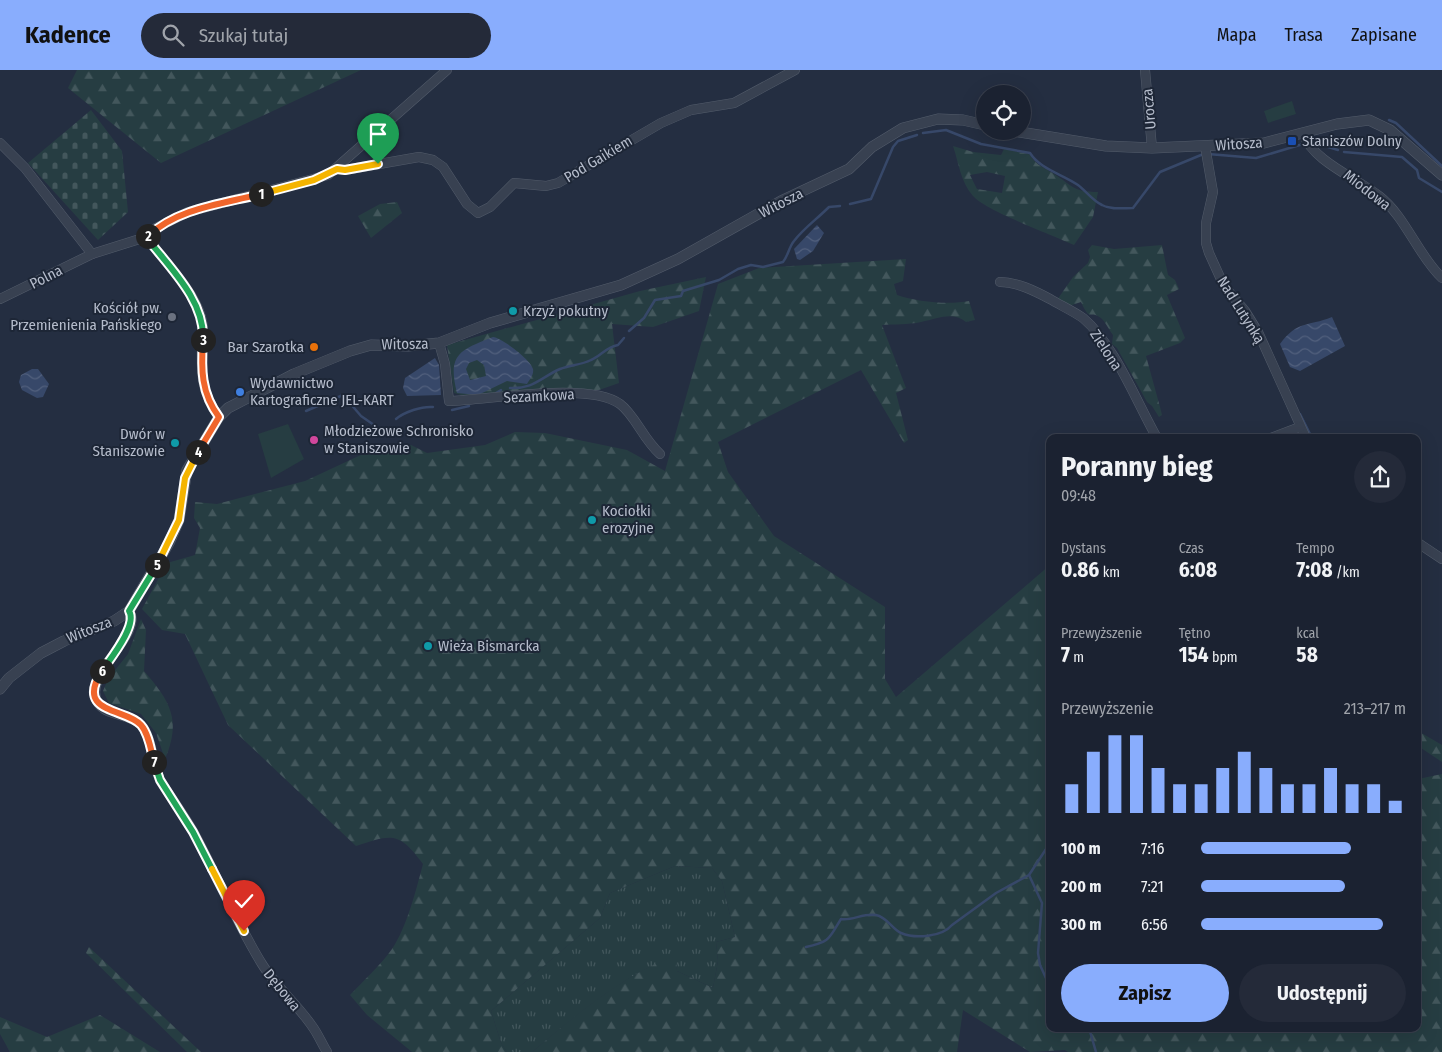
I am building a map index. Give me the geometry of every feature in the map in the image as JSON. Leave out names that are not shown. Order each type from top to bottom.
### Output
[{"type":"street","points":[[337,169],[447,70]]},
{"type":"street","name":"Pod Gaikiem","points":[[337,169],[345,170],[419,157],[433,160],[443,167],[467,204],[478,213],[490,208],[514,183],[546,186],[558,183],[660,123],[691,110],[734,103],[781,74],[794,70]]},
{"type":"street","name":"Urocza","points":[[1145,70],[1152,148]]},
{"type":"street","name":"Witosza","points":[[0,689],[9,678],[41,653],[64,640],[114,622],[129,611],[169,543],[179,520],[187,470],[219,417],[228,408],[286,377],[350,351],[371,345],[408,346],[439,343],[490,324],[622,285],[670,262],[781,201],[849,169],[872,147],[903,128],[938,119],[963,120],[976,124]]},
{"type":"street","name":"Witosza","points":[[1031,134],[1106,146],[1152,148],[1205,146],[1264,143],[1337,124],[1369,120],[1384,125],[1442,176]]},
{"type":"street","name":"Miodowa","points":[[1304,134],[1306,142],[1317,154],[1390,205],[1442,278]]},
{"type":"street","points":[[0,143],[25,168],[92,254]]},
{"type":"street","name":"Nad Lutynką","points":[[1205,146],[1213,192],[1206,229],[1209,253],[1224,286],[1258,332],[1304,434]]},
{"type":"street","name":"Polna","points":[[0,299],[92,254],[146,237],[156,228],[188,212],[314,180],[337,169]]},
{"type":"street","points":[[146,237],[189,292],[201,315],[204,330],[202,380],[208,403],[219,417]]},
{"type":"street","name":"Zielona","points":[[1000,282],[1008,282],[1036,292],[1077,315],[1090,325],[1109,348],[1155,434]]},
{"type":"street","name":"Sezamkowa","points":[[439,343],[445,364],[449,401],[480,400],[526,394],[588,393],[618,402],[626,409],[649,444],[660,454]]},
{"type":"street","points":[[1282,434],[1300,427]]},
{"type":"street","points":[[1421,545],[1442,559]]},
{"type":"street","name":"Dębowa","points":[[129,611],[132,615],[131,622],[123,640],[98,679],[96,689],[98,703],[102,707],[130,717],[142,725],[160,780],[193,832],[263,966],[313,1026],[327,1052]]},
{"type":"green space","points":[[77,70],[361,70],[161,163],[68,88]]},
{"type":"green space","points":[[1292,101],[1296,114],[1268,123],[1264,111]]},
{"type":"green space","points":[[91,110],[122,151],[128,212],[98,240],[28,163]]},
{"type":"green space","points":[[953,146],[973,152],[1001,155],[1004,149],[1029,154],[1038,164],[1074,187],[1083,191],[1098,192],[1093,217],[1074,245],[991,209],[973,196],[969,190],[963,178]],"holes":[[[987,172],[1005,176],[1002,193],[977,189],[970,175]]]},
{"type":"green space","points":[[397,202],[402,213],[371,238],[358,216],[380,204]]},
{"type":"green space","points":[[1092,245],[1114,249],[1162,245],[1168,275],[1175,280],[1179,289],[1167,295],[1185,338],[1180,343],[1146,356],[1162,415],[1159,417],[1147,402],[1117,348],[1112,344],[1113,335],[1102,319],[1088,314],[1081,302],[1069,306],[1057,300],[1073,277],[1088,263],[1090,257],[1088,250]]},
{"type":"green space","points":[[906,259],[903,281],[894,284],[897,295],[933,302],[952,303],[969,301],[975,320],[966,322],[950,316],[911,324],[882,325],[906,388],[896,393],[908,440],[904,443],[861,370],[718,442],[728,472],[774,536],[885,607],[885,679],[896,697],[1046,568],[1046,1032],[1421,1032],[1421,778],[1442,774],[1442,1052],[1068,1052],[1065,1050],[1030,1052],[963,1010],[957,1052],[532,1052],[564,1025],[619,984],[657,963],[676,956],[677,971],[713,988],[718,961],[716,942],[735,937],[722,881],[712,868],[675,866],[610,893],[600,918],[491,1011],[501,1043],[507,1052],[412,1052],[367,1015],[350,995],[392,949],[411,908],[423,864],[415,853],[401,841],[394,838],[378,839],[356,846],[228,725],[185,634],[162,630],[142,609],[167,563],[195,555],[200,528],[194,518],[195,502],[217,504],[305,481],[378,447],[411,445],[427,453],[485,445],[515,432],[545,433],[627,450],[665,471],[718,284],[759,268]]},
{"type":"green space","points":[[706,277],[699,311],[653,327],[612,324],[619,383],[599,390],[533,390],[465,396],[454,393],[447,345],[640,291]]},
{"type":"green space","points":[[288,424],[304,459],[271,478],[258,434]]},
{"type":"green space","points":[[141,619],[146,630],[144,671],[167,702],[173,722],[173,733],[165,759],[156,733],[141,714],[109,703],[103,691],[108,679],[128,654]]},
{"type":"green space","points":[[1421,733],[1442,745],[1442,762],[1421,748]]},
{"type":"green space","points":[[675,866],[712,868],[722,881],[735,937],[716,942],[718,961],[713,988],[677,971],[675,957],[656,964],[619,985],[582,1011],[532,1052],[507,1052],[501,1043],[491,1011],[600,918],[610,893]]},
{"type":"green space","points":[[89,947],[201,1052],[187,1052],[86,953]]},
{"type":"green space","points":[[100,1015],[160,1052],[10,1052],[0,1034],[0,1017],[47,1037]]},
{"type":"water","points":[[817,225],[824,233],[813,251],[800,260],[797,259],[794,249]]},
{"type":"water","points":[[1332,317],[1345,346],[1300,371],[1290,367],[1280,344],[1286,336],[1303,325]]},
{"type":"water","points":[[493,337],[509,345],[531,365],[533,371],[527,384],[507,381],[478,395],[457,393],[454,370],[455,362],[459,355],[464,350]],"holes":[[[477,360],[484,365],[486,376],[470,380],[466,369],[469,363]]]},
{"type":"water","points":[[435,358],[439,365],[441,395],[407,396],[403,388],[405,378]]},
{"type":"water","points":[[32,369],[38,369],[49,384],[43,397],[37,398],[22,390],[19,382],[21,375]]},
{"type":"waterway","points":[[1389,120],[1396,123],[1442,166]]},
{"type":"waterway","points":[[923,133],[946,130],[981,144],[1030,153],[1039,163],[1072,181],[1099,203],[1113,208],[1133,208],[1160,172],[1201,155]]},
{"type":"waterway","points":[[850,204],[871,199],[893,147],[898,141],[917,135]]},
{"type":"waterway","points":[[1312,142],[1338,150]]},
{"type":"waterway","points":[[1208,154],[1256,158],[1303,144]]},
{"type":"waterway","points":[[1344,152],[1402,157],[1417,170],[1419,178],[1442,192]]},
{"type":"waterway","points":[[629,331],[644,318],[655,300],[681,296],[683,291],[719,280],[738,269],[751,265],[763,267],[783,262],[792,243],[802,232],[829,207],[840,206]]},
{"type":"waterway","points":[[510,388],[531,385],[560,369],[591,360],[618,345],[624,338]]},
{"type":"waterway","points":[[496,393],[501,390]]},
{"type":"waterway","points":[[306,411],[343,395],[361,416],[374,425]]},
{"type":"waterway","points":[[452,410],[469,406]]},
{"type":"waterway","points":[[396,419],[413,410],[433,407]]},
{"type":"waterway","points":[[1300,414],[1310,434]]},
{"type":"waterway","points":[[1046,849],[1029,875],[1042,903],[1038,953],[1040,965],[1046,978]]},
{"type":"waterway","points":[[806,947],[825,941],[841,919],[867,915],[880,916],[898,931],[907,935],[928,936],[942,932],[996,893],[1029,875]]},
{"type":"waterway","points":[[1090,1032],[1096,1052]]},
{"type":"place","name":"Staniszów Dolny","points":[[1292,141]]},
{"type":"place","name":"Krzyż pokutny","points":[[513,311]]},
{"type":"place","name":"Kościół pw. Przemienienia Pańskiego","points":[[172,317]]},
{"type":"place","name":"Bar Szarotka","points":[[314,347]]},
{"type":"place","name":"Wydawnictwo Kartograficzne JEL-KART","points":[[240,392]]},
{"type":"place","name":"Młodzieżowe Schronisko w Staniszowie","points":[[314,440]]},
{"type":"place","name":"Dwór w Staniszowie","points":[[175,443]]},
{"type":"place","name":"Kociołki erozyjne","points":[[592,520]]},
{"type":"place","name":"Wieża Bismarcka","points":[[428,646]]},
{"type":"route","points":[[244,931],[193,832],[160,780],[142,725],[130,717],[102,707],[96,697],[98,679],[123,640],[131,622],[132,615],[129,611],[169,543],[179,520],[187,470],[219,417],[208,403],[202,380],[204,330],[201,315],[189,292],[146,237],[156,228],[188,212],[314,180],[328,175],[337,169],[345,170],[378,164]]}]
